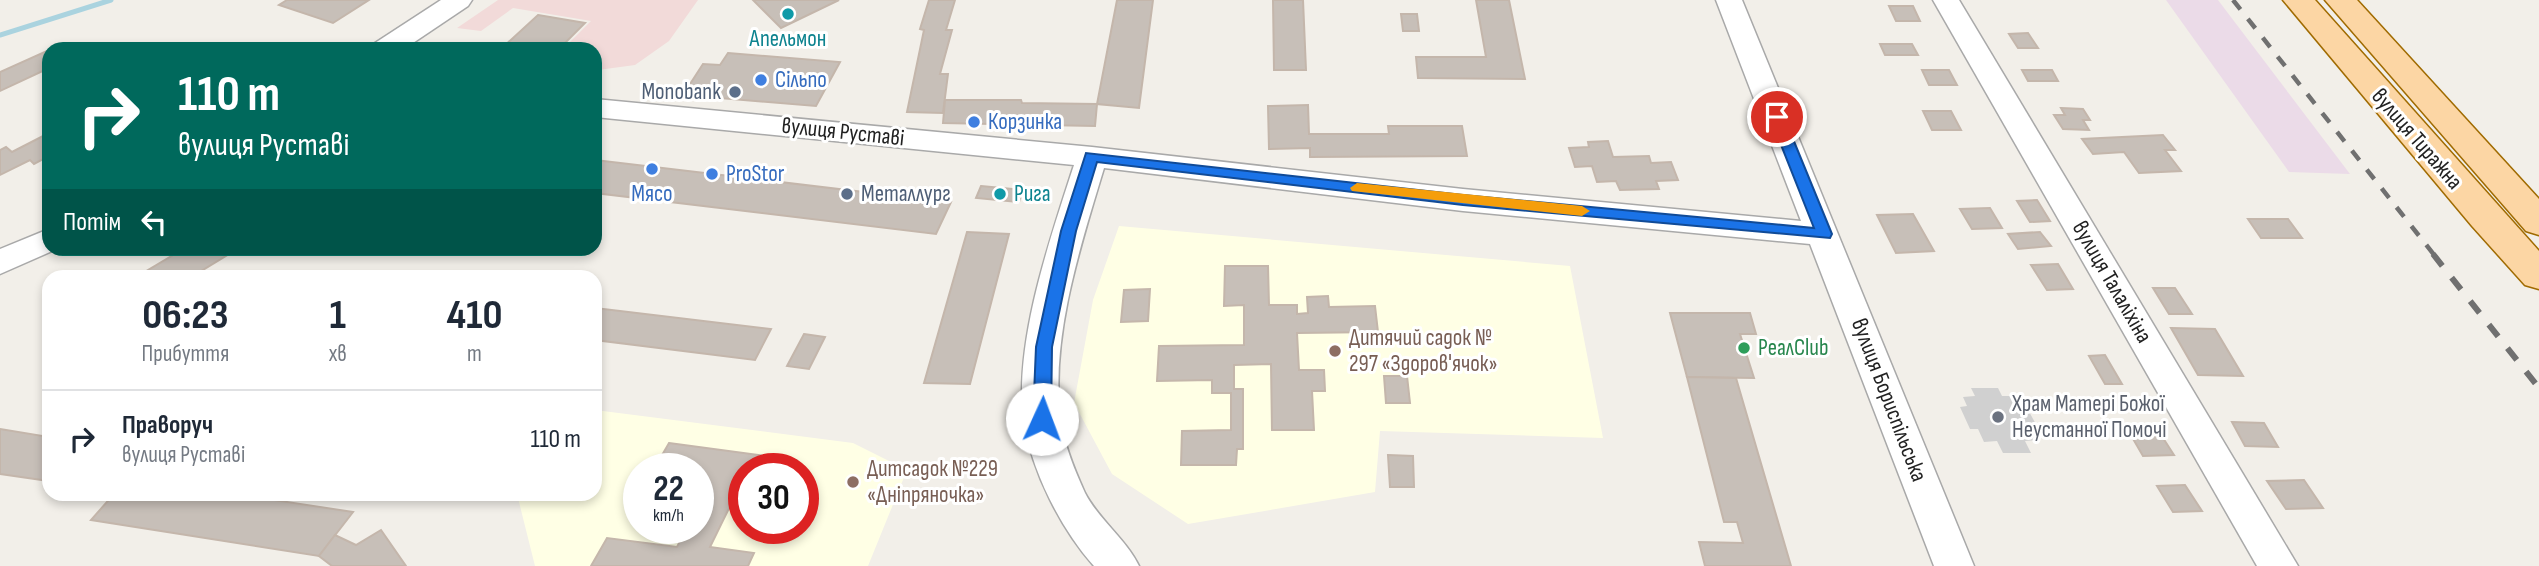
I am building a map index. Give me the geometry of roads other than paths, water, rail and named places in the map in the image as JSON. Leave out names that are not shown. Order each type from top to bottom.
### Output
[{"type":"main road","name":"вулиця Тиражна","points":[[2298,0],[2484,217],[2539,275]]},
{"type":"main road","name":"вулиця Тиражна","points":[[2340,0],[2539,222]]},
{"type":"street","points":[[396,42],[459,0]]},
{"type":"street","name":"вулиця Бориспільська","points":[[1729,0],[1954,566]]},
{"type":"street","name":"вулиця Талаліхіна","points":[[1945,0],[2277,566]]},
{"type":"street","name":"вулиця Руставі","points":[[602,109],[1091,157],[1463,200],[1824,234]]},
{"type":"street","points":[[1091,157],[1069,231],[1044,347],[1042,419],[1064,490],[1076,515],[1088,534],[1119,566]]},
{"type":"street","points":[[0,262],[42,243]]},
{"type":"waterway","points":[[0,35],[111,0]]},
{"type":"railway","points":[[2233,0],[2435,256]]},
{"type":"railway","points":[[2433,254],[2539,388]]},
{"type":"place","name":"Апельмон","points":[[788,14]]},
{"type":"place","name":"Сільпо","points":[[761,80]]},
{"type":"place","name":"Monobank","points":[[735,92]]},
{"type":"place","name":"Корзинка","points":[[974,122]]},
{"type":"place","name":"Мясо","points":[[652,169]]},
{"type":"place","name":"ProStor","points":[[712,174]]},
{"type":"place","name":"Металлург","points":[[847,194]]},
{"type":"place","name":"Рига","points":[[1000,194]]},
{"type":"place","name":"РеалClub","points":[[1744,348]]},
{"type":"place","name":"Дитячий садок № 297 «Здоров'ячок»","points":[[1335,351]]},
{"type":"place","name":"Храм Матері Божої Неустанної Помочі","points":[[1998,417]]},
{"type":"place","name":"Дитсадок №229 «Дніпряночка»","points":[[853,482]]}]
